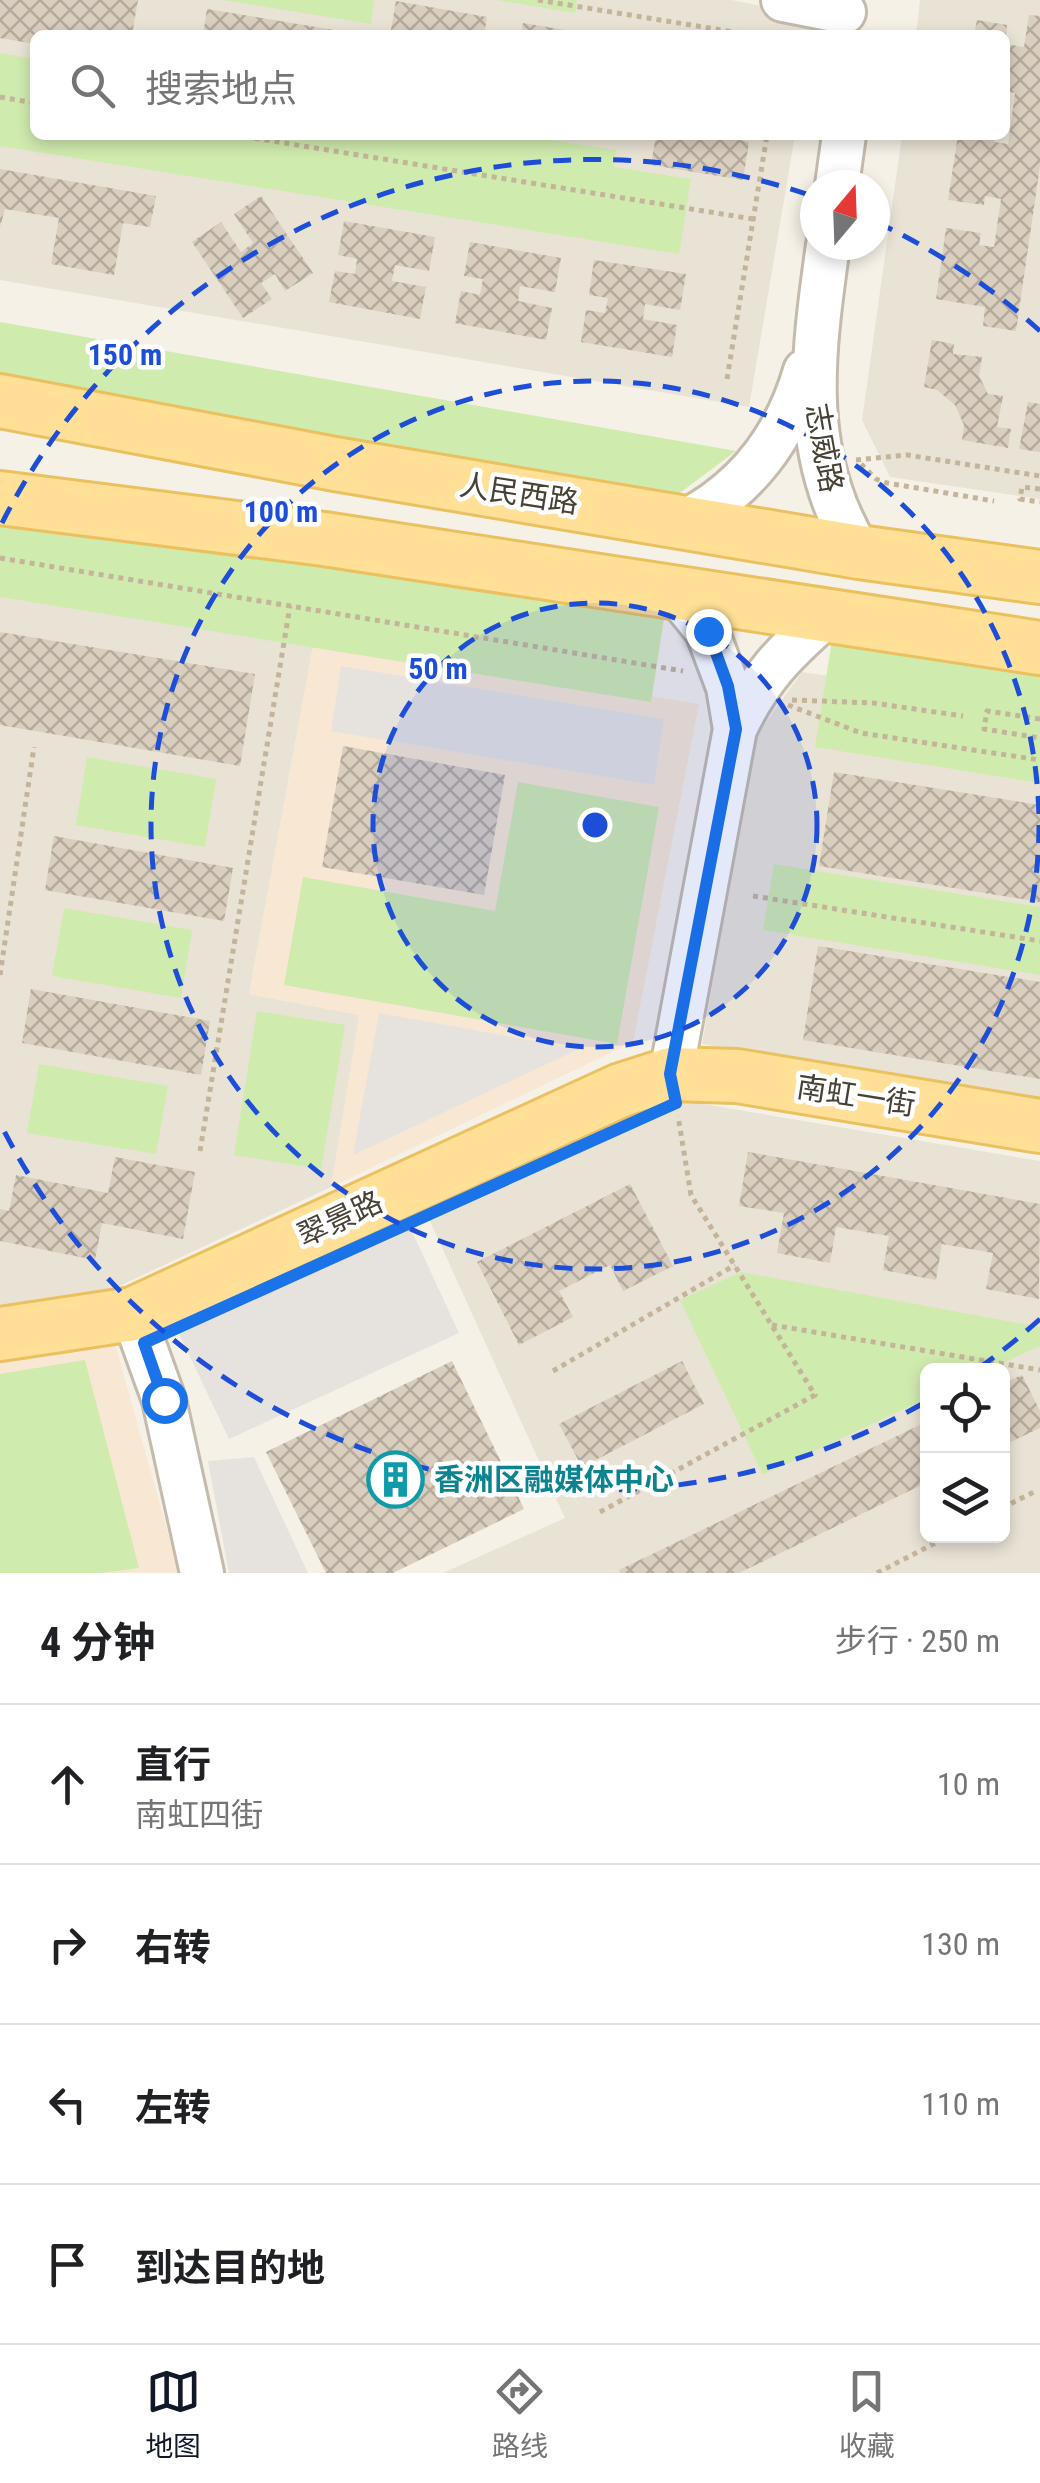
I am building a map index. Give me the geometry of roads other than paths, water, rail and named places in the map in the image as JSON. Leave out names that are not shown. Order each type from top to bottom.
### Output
[{"type":"main road","name":"人民西路","points":[[0,401],[335,464],[859,552],[1040,577]]},
{"type":"main road","points":[[0,498],[324,538],[1040,648]]},
{"type":"main road","name":"南虹一街","points":[[670,1074],[737,1076],[1040,1126]]},
{"type":"main road","name":"翠景路","points":[[0,1334],[133,1314],[621,1090],[670,1074]]},
{"type":"street","points":[[783,0],[855,16]]},
{"type":"street","points":[[838,170],[843,140]]},
{"type":"street","name":"志威路","points":[[826,260],[815,337],[813,391],[841,464],[832,500],[859,552]]},
{"type":"street","name":"志威路","points":[[684,522],[712,508],[750,474],[788,422],[815,337]]},
{"type":"street","points":[[676,594],[708,631],[728,686],[736,729]]},
{"type":"street","points":[[670,1074],[736,729],[754,690],[779,658],[826,616]]},
{"type":"street","points":[[133,1314],[164,1400],[202,1573]]},
{"type":"place","name":"香洲区融媒体中心","points":[[395,1480]]}]
